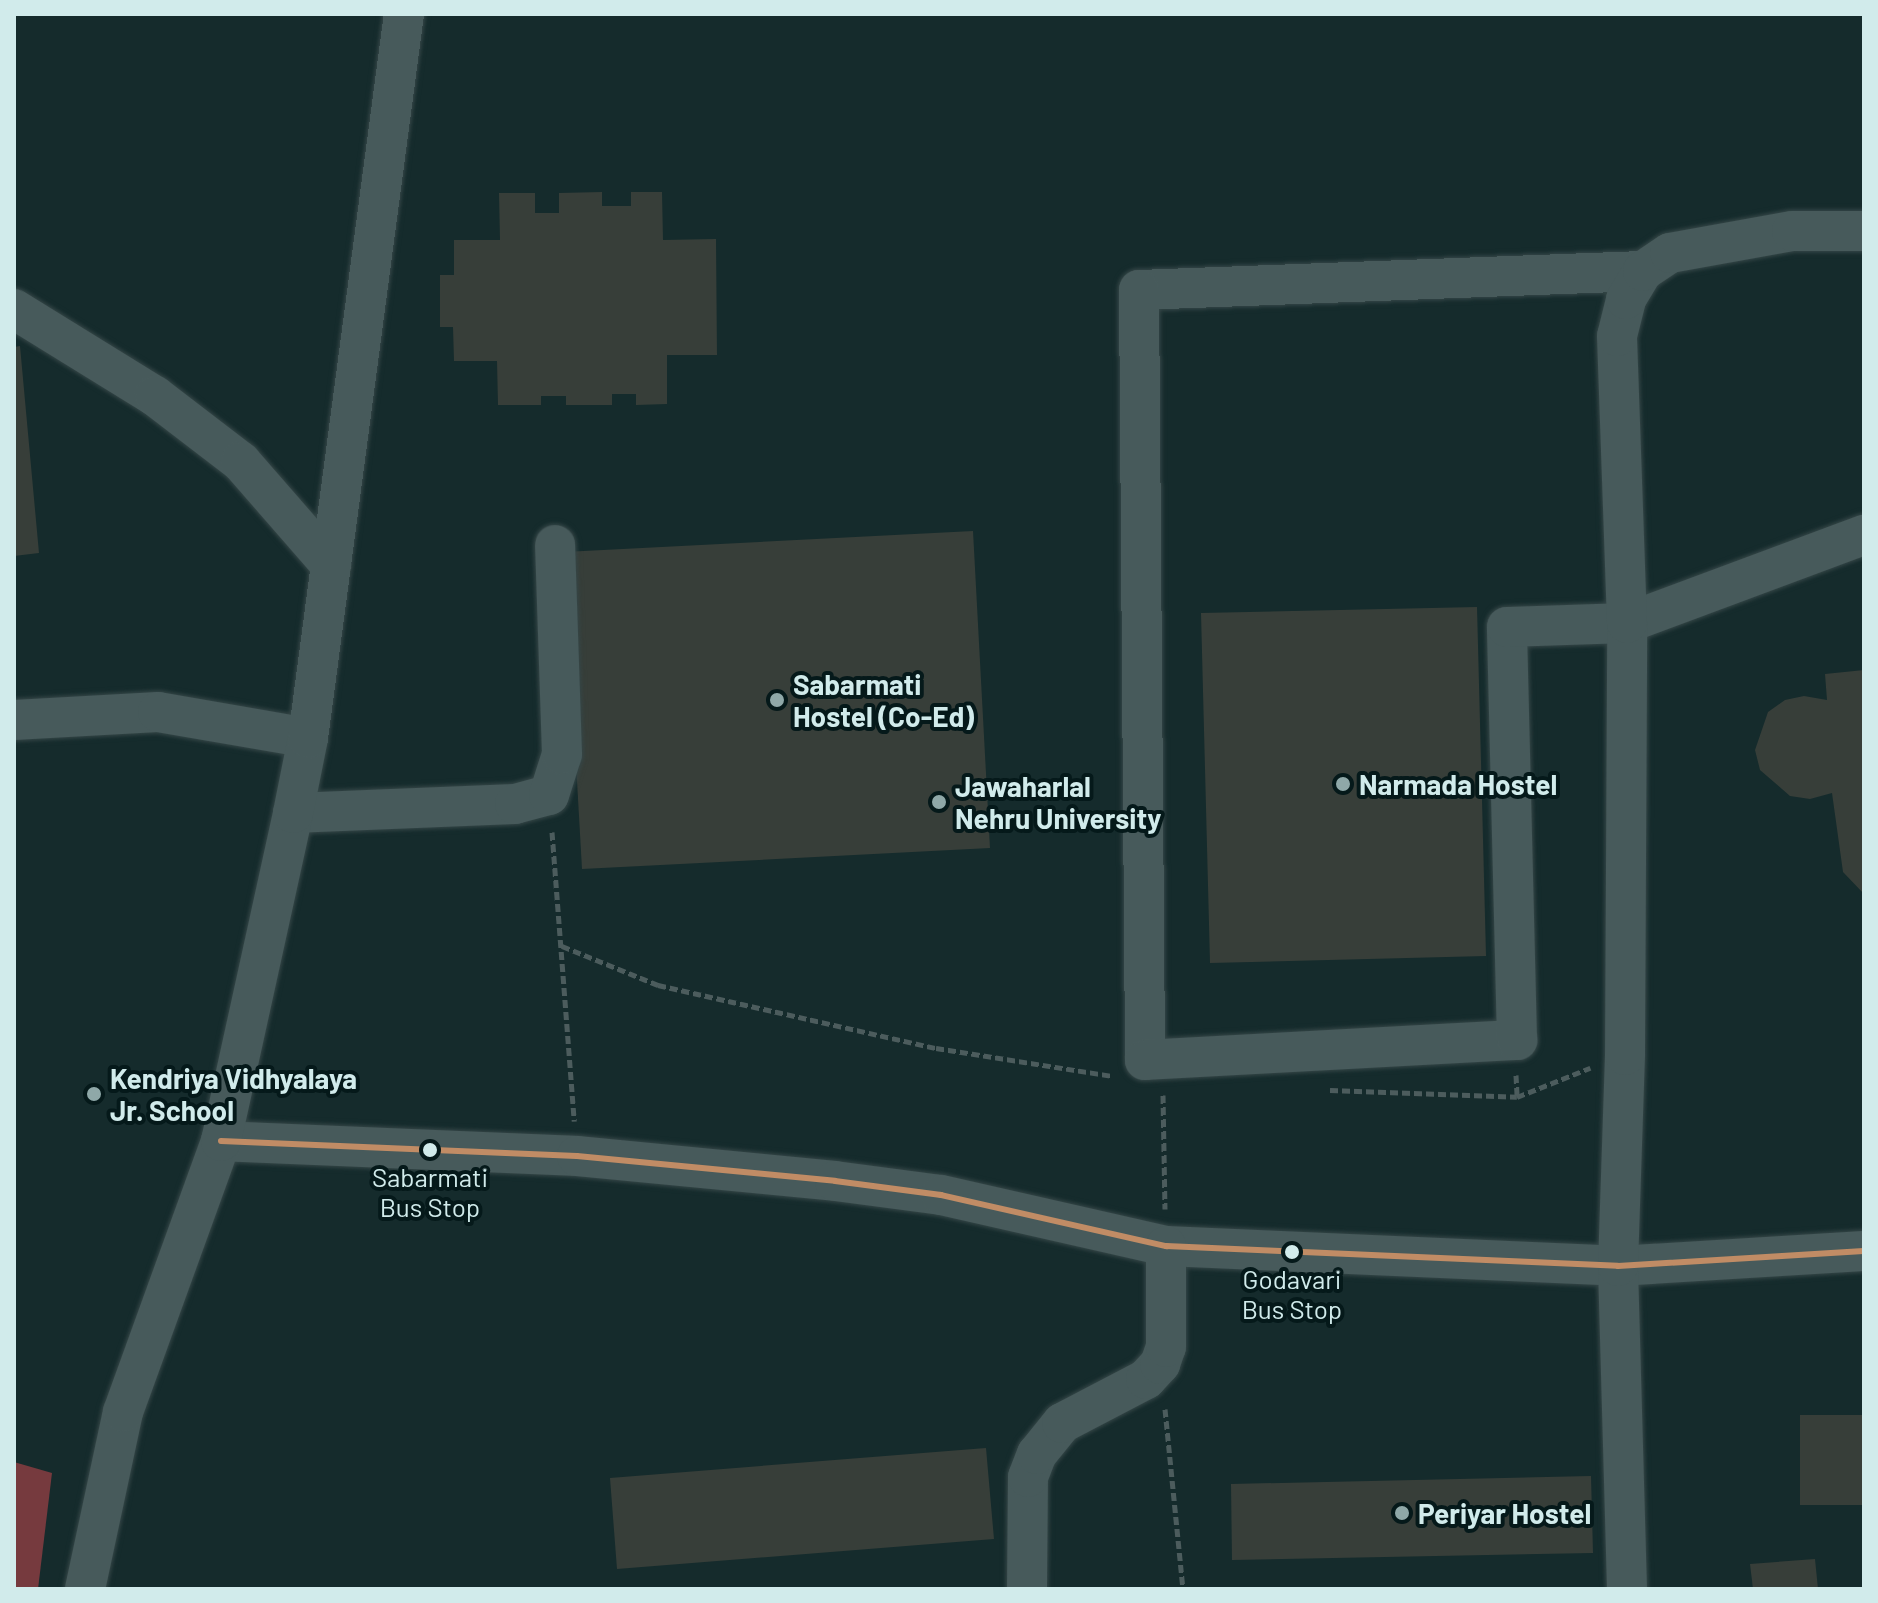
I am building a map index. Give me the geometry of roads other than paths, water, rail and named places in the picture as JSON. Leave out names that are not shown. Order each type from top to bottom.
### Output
[{"type":"lane","points":[[85,1589],[123,1412],[221,1141],[293,813],[308,738],[404,14]]},
{"type":"lane","points":[[1627,1589],[1618,1266],[1625,1055],[1627,623],[1617,336],[1626,299],[1643,271],[1670,253],[1792,231],[1864,231]]},
{"type":"lane","points":[[1643,271],[1139,290],[1145,1060],[1517,1040],[1507,627],[1627,623],[1864,535]]},
{"type":"lane","points":[[14,309],[155,396],[241,462],[331,565]]},
{"type":"lane","points":[[293,813],[515,804],[549,795],[562,754],[555,545]]},
{"type":"lane","points":[[14,720],[158,712],[308,738]]},
{"type":"lane","points":[[221,1141],[577,1156],[941,1195],[1166,1246],[1618,1266],[1864,1251]]},
{"type":"lane","points":[[1027,1589],[1028,1477],[1037,1454],[1062,1423],[1146,1379],[1160,1364],[1166,1347],[1166,1246]]},
{"type":"place","name":"Sabarmati Hostel (Co-Ed)","points":[[777,700]]},
{"type":"place","name":"Narmada Hostel","points":[[1343,784]]},
{"type":"place","name":"Jawaharlal Nehru University","points":[[939,802]]},
{"type":"place","name":"Kendriya Vidhyalaya Jr. School","points":[[94,1094]]},
{"type":"place","name":"Sabarmati Bus Stop","points":[[430,1150]]},
{"type":"place","name":"Godavari Bus Stop","points":[[1292,1252]]},
{"type":"place","name":"Periyar Hostel","points":[[1402,1513]]}]
